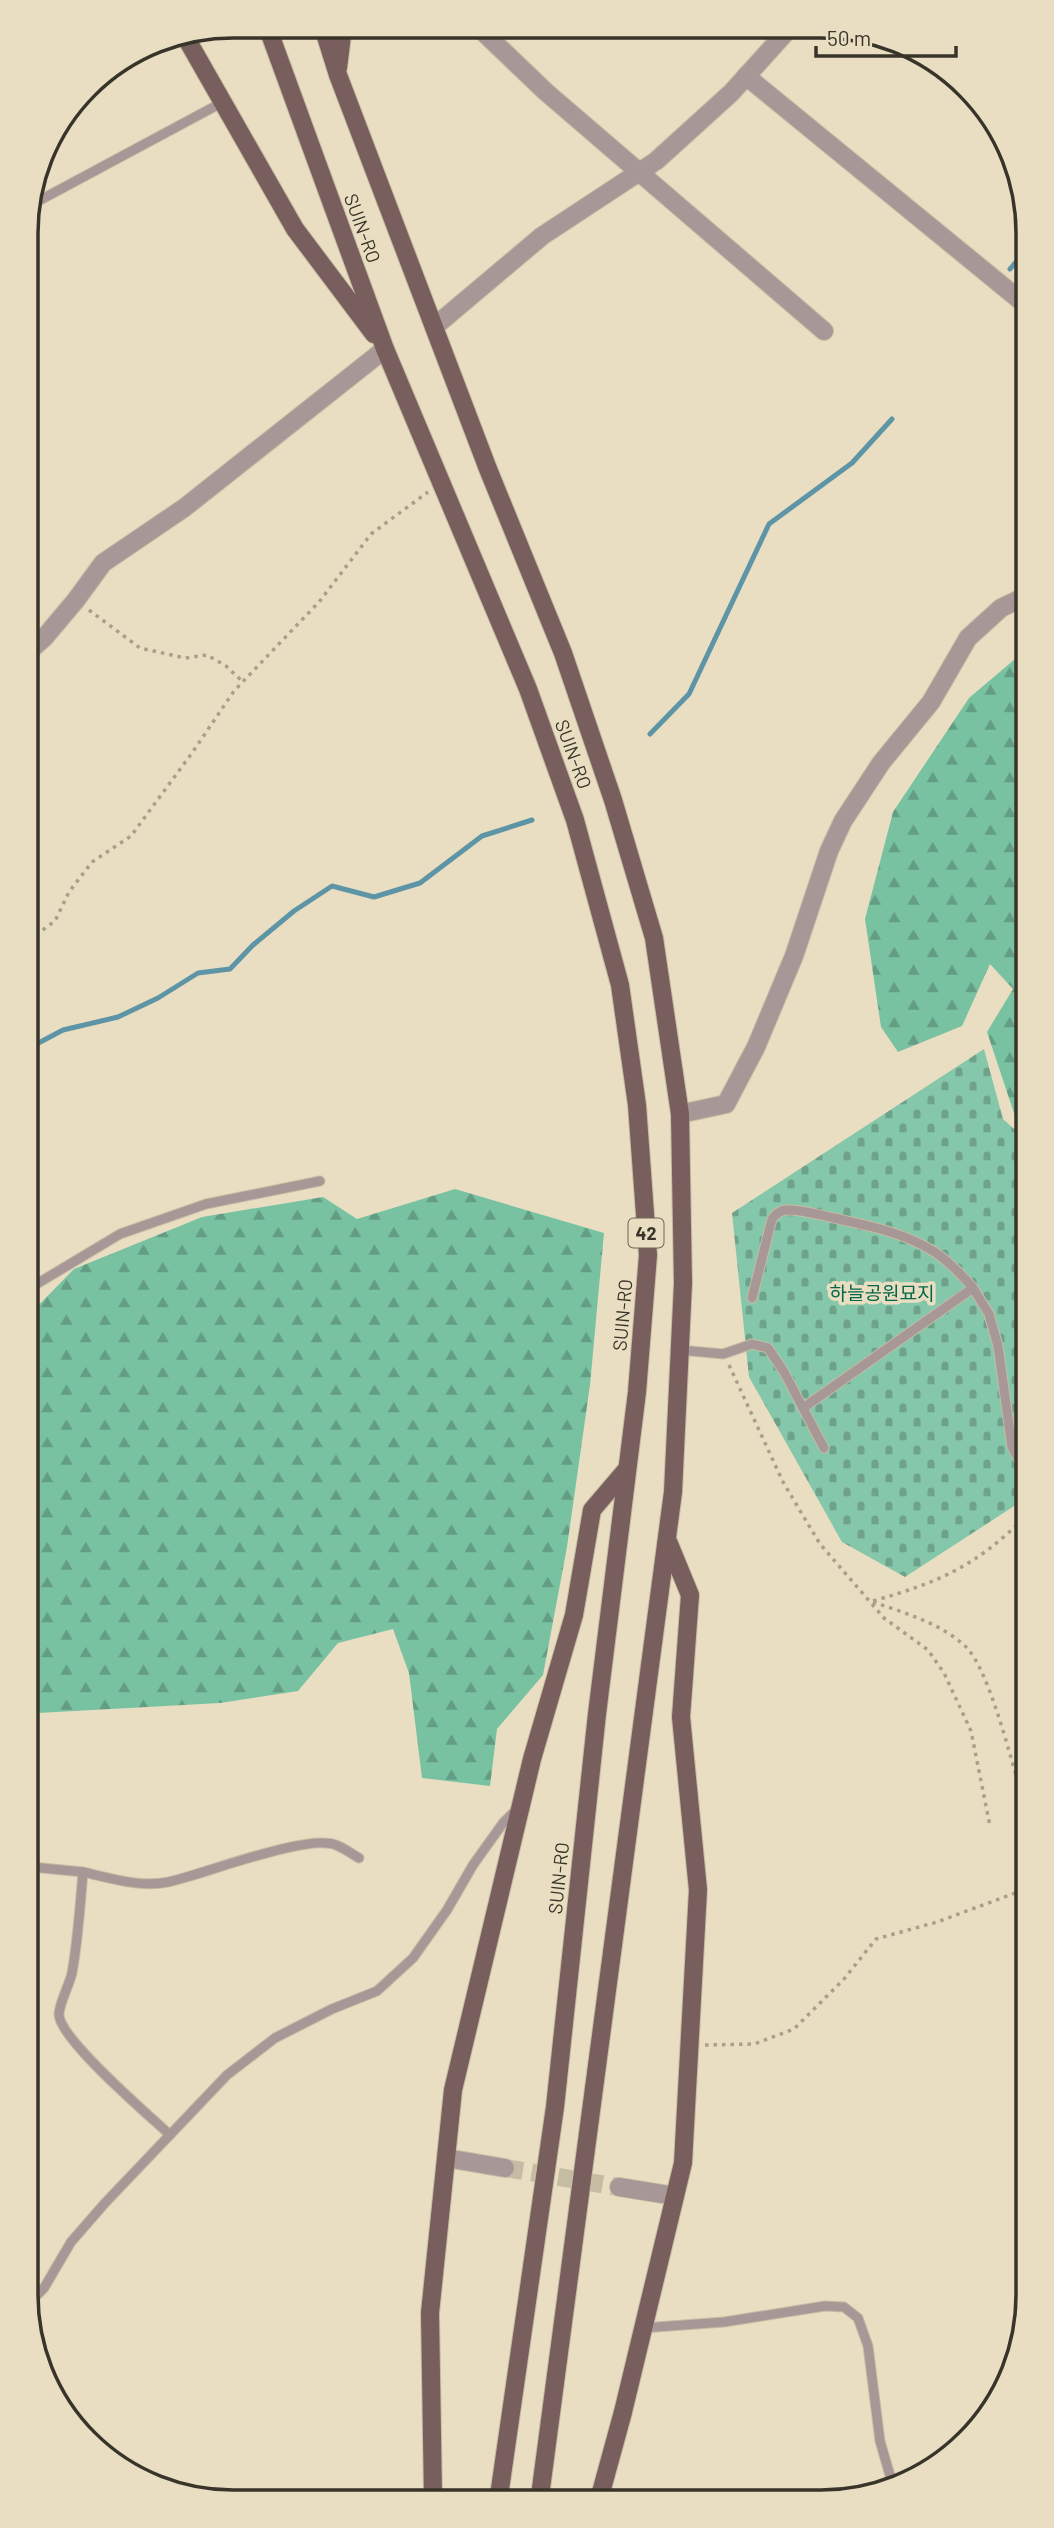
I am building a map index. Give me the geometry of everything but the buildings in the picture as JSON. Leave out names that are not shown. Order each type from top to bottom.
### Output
[{"type":"main road","name":"SUIN-RO","points":[[272,39],[385,349],[528,689],[575,820],[621,985],[638,1105],[648,1255],[637,1392],[596,1728],[555,2107],[500,2490]]},
{"type":"main road","name":"SUIN-RO","points":[[327,39],[488,470],[563,653],[613,800],[654,938],[680,1114],[683,1283],[673,1492],[541,2490]]},
{"type":"main road","points":[[338,75],[342,39]]},
{"type":"main road","points":[[190,44],[295,229],[385,349]]},
{"type":"main road","points":[[433,2490],[430,2313],[453,2090],[521,1806],[574,1615],[592,1510],[627,1469]]},
{"type":"main road","points":[[602,2490],[682,2163],[698,1890],[681,1717],[690,1595],[667,1538]]},
{"type":"street","points":[[491,39],[546,92],[824,331]]},
{"type":"street","points":[[434,327],[542,236],[666,152],[746,76],[780,39]]},
{"type":"street","points":[[746,76],[1016,297]]},
{"type":"street","points":[[39,643],[76,600],[103,563],[184,508],[385,349]]},
{"type":"street","points":[[680,1114],[726,1104],[756,1047],[794,957],[829,851],[844,821],[881,763],[931,702],[968,638],[1001,608],[1016,600]]},
{"type":"street","points":[[446,2158],[505,2168]]},
{"type":"street","points":[[619,2187],[675,2196]]},
{"type":"lane","points":[[42,199],[223,102]]},
{"type":"lane","points":[[38,1283],[120,1234],[206,1205],[320,1181]]},
{"type":"lane","points":[[752,1298],[772,1219],[777,1213],[786,1210],[881,1229],[909,1238],[933,1251],[953,1266],[973,1288],[989,1314],[998,1346],[1012,1447],[1015,1453]]},
{"type":"lane","points":[[803,1408],[973,1288]]},
{"type":"lane","points":[[680,1350],[723,1354],[752,1344],[768,1348],[784,1372],[824,1448]]},
{"type":"lane","points":[[38,2294],[71,2242],[227,2075],[275,2038],[332,2009],[377,1991],[413,1958],[495,1834],[521,1806]]},
{"type":"lane","points":[[38,1868],[83,1872],[140,1883],[167,1883],[223,1864],[290,1848],[334,1843],[359,1858]]},
{"type":"lane","points":[[83,1872],[78,1940],[71,1978],[59,2015],[65,2031],[86,2055],[170,2135]]},
{"type":"lane","points":[[643,2328],[724,2322],[825,2306],[844,2306],[858,2318],[868,2346],[880,2441],[890,2476]]},
{"type":"path","points":[[39,933],[55,921],[69,892],[92,862],[131,836],[243,682],[318,602],[371,534],[441,482]]},
{"type":"path","points":[[76,600],[140,648],[185,658],[207,655],[226,666],[243,682]]},
{"type":"path","points":[[723,1354],[783,1482],[820,1545],[884,1618],[928,1650],[944,1673],[971,1731],[990,1826]]},
{"type":"path","points":[[871,1601],[922,1587],[964,1568],[1015,1527]]},
{"type":"path","points":[[871,1601],[912,1615],[944,1631],[967,1647],[983,1675],[1015,1774]]},
{"type":"path","points":[[689,2046],[754,2044],[794,2029],[844,1979],[876,1939],[937,1922],[1015,1893]]},
{"type":"green space","points":[[1016,658],[1016,1118],[987,1032],[1013,989],[990,964],[962,1026],[898,1052],[881,1027],[865,919],[893,812],[969,698]]},
{"type":"green space","name":"하늘공원묘지","points":[[984,1049],[1003,1119],[1016,1130],[1015,1505],[905,1577],[842,1542],[749,1377],[732,1213]]},
{"type":"green space","points":[[455,1189],[604,1233],[590,1385],[567,1547],[543,1675],[497,1729],[490,1786],[422,1778],[409,1673],[393,1629],[338,1643],[298,1691],[220,1703],[38,1713],[38,1305],[74,1269],[202,1217],[323,1197],[357,1219]]},
{"type":"waterway","points":[[1010,269],[1016,262]]},
{"type":"waterway","points":[[650,734],[689,694],[769,524],[852,463],[892,419]]},
{"type":"waterway","points":[[39,1043],[63,1030],[118,1017],[158,998],[198,973],[230,969],[253,945],[294,911],[332,886],[374,897],[420,883],[482,836],[532,820]]},
{"type":"tunnel","points":[[505,2168],[619,2187]]}]
